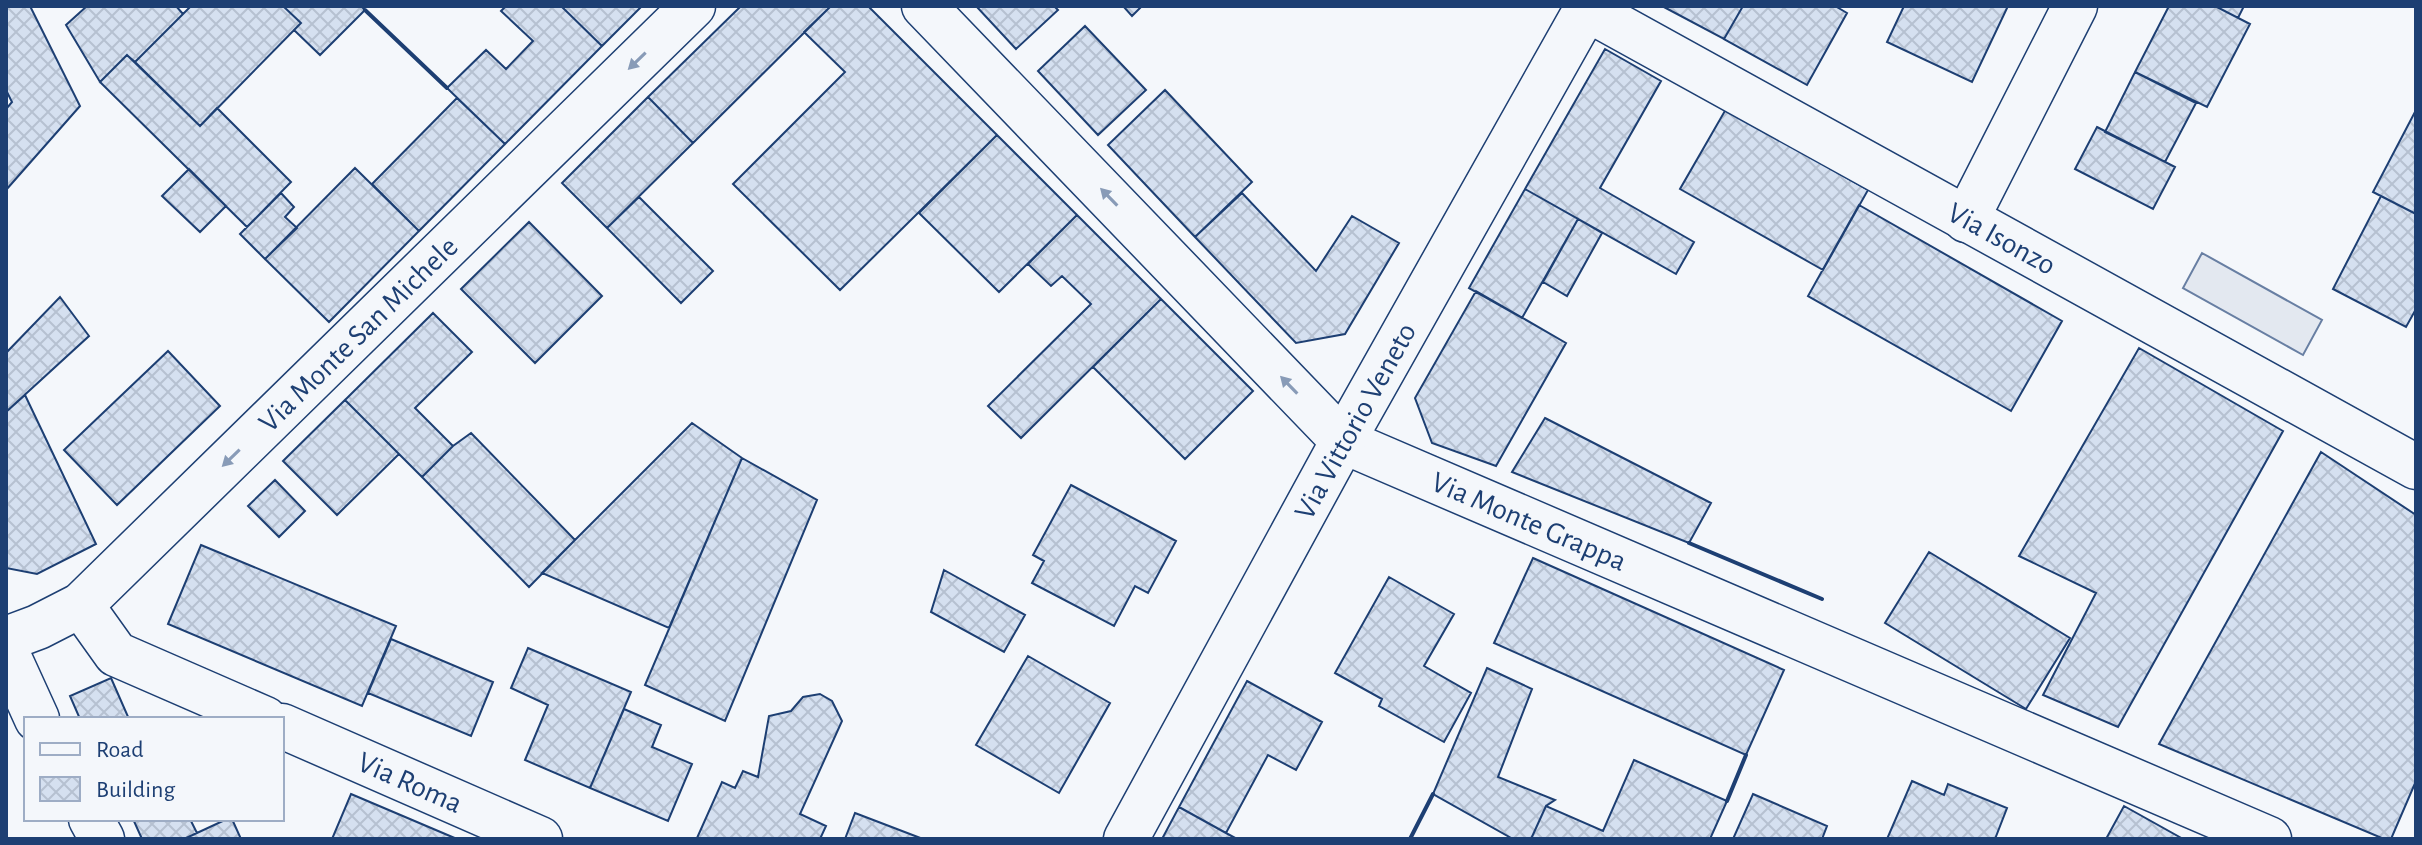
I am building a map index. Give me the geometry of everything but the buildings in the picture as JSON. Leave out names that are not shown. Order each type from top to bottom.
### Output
[{"type":"street","name":"Via Monte San Michele","points":[[6,639],[81,605],[693,6]]},
{"type":"street","name":"Via Monte Grappa","points":[[924,6],[1343,441],[2269,839]]},
{"type":"street","points":[[1966,220],[2075,6]]},
{"type":"street","name":"Via Vittorio Veneto","points":[[1126,839],[1343,441],[1587,7]]},
{"type":"street","name":"Via Isonzo","points":[[1587,7],[2416,467]]},
{"type":"street","points":[[81,605],[116,654],[260,717]]},
{"type":"street","points":[[6,651],[36,717]]},
{"type":"street","name":"Via Roma","points":[[284,727],[540,839]]},
{"type":"street","points":[[92,821],[102,839]]},
{"type":"shaded area","points":[[2202,253],[2322,320],[2303,355],[2183,288]]},
{"type":"wall","points":[[365,10],[447,88]]},
{"type":"wall","points":[[1689,543],[1822,599]]},
{"type":"wall","points":[[1727,801],[1746,755]]},
{"type":"wall","points":[[1410,839],[1433,794]]}]
